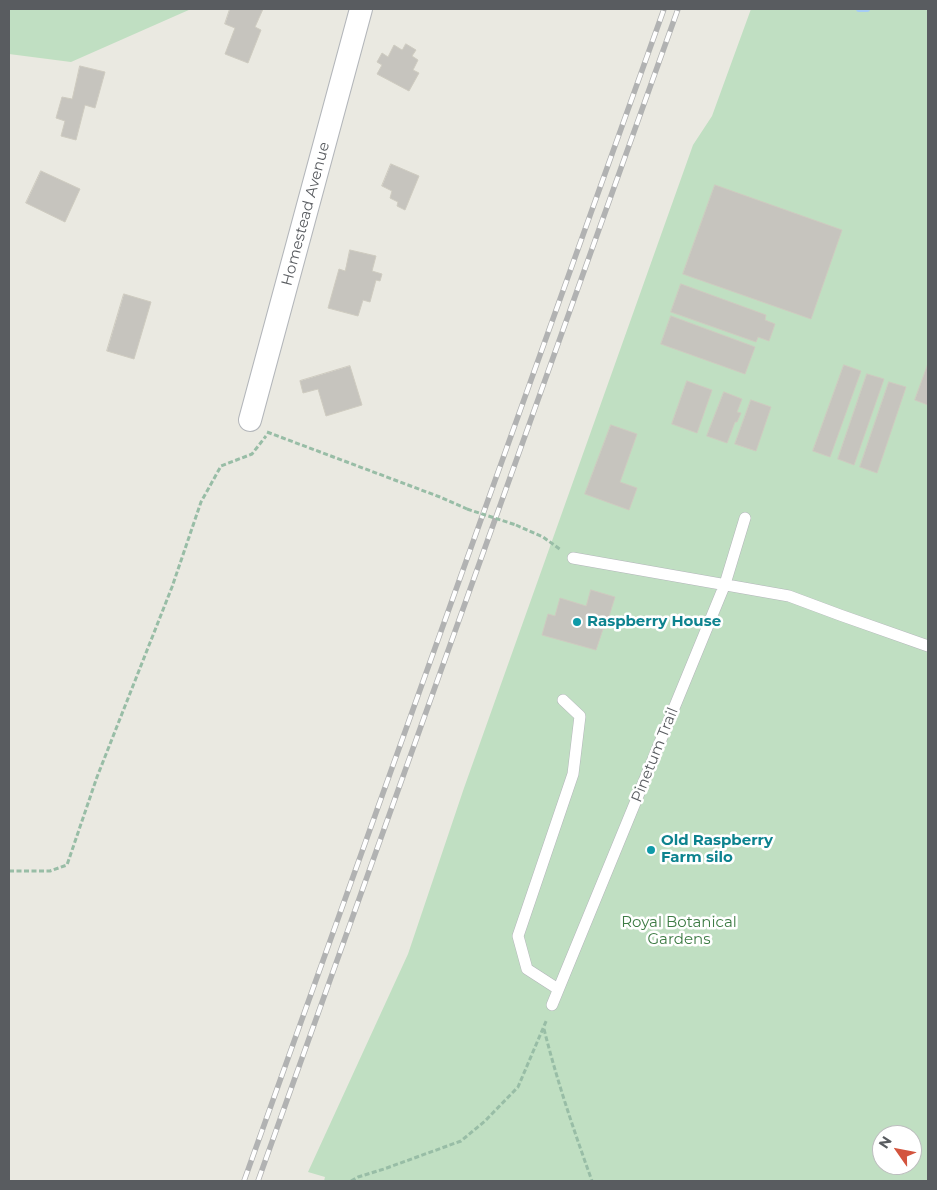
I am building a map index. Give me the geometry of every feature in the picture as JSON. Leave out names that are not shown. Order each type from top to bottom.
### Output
[{"type":"street","name":"Homestead Avenue","points":[[250,420],[362,9]]},
{"type":"lane","name":"Pinetum Trail","points":[[552,1005],[725,584],[745,518]]},
{"type":"lane","points":[[573,558],[789,596],[928,646]]},
{"type":"lane","points":[[558,989],[527,968],[518,936],[573,774],[580,716],[563,700]]},
{"type":"path","points":[[250,420],[268,433],[440,497],[467,509],[516,525],[543,537],[573,558]]},
{"type":"path","points":[[9,872],[50,871],[67,865],[97,777],[172,587],[201,502],[221,466],[252,454],[268,433]]},
{"type":"path","points":[[351,1181],[461,1141],[518,1087],[544,1028],[569,1114],[592,1181]]},
{"type":"green space","points":[[9,9],[191,9],[71,62],[9,54]]},
{"type":"green space","name":"Royal Botanical Gardens","points":[[751,9],[928,9],[928,1181],[324,1181],[325,1177],[308,1172],[408,954],[464,788],[693,145],[712,116]]},
{"type":"building","points":[[230,9],[263,9],[255,27],[261,30],[248,63],[225,54],[235,28],[225,24]]},
{"type":"building","points":[[406,44],[416,50],[412,56],[418,60],[413,70],[419,73],[409,91],[377,74],[382,65],[377,62],[382,53],[388,57],[394,45],[402,50]]},
{"type":"building","points":[[80,66],[105,72],[95,108],[85,105],[76,140],[61,136],[65,121],[56,118],[62,97],[72,99]]},
{"type":"building","points":[[391,164],[419,176],[405,210],[397,206],[398,202],[390,198],[392,191],[382,186]]},
{"type":"building","points":[[41,171],[80,189],[65,222],[26,203]]},
{"type":"building","points":[[715,185],[842,230],[811,319],[683,274]]},
{"type":"building","points":[[350,250],[376,256],[372,271],[382,274],[380,281],[376,280],[370,302],[363,300],[358,316],[328,308],[339,269],[345,271]]},
{"type":"building","points":[[681,284],[766,315],[765,320],[775,324],[769,341],[758,337],[756,342],[671,312]]},
{"type":"building","points":[[124,294],[151,302],[134,359],[107,351]]},
{"type":"building","points":[[671,316],[755,347],[745,374],[661,344]]},
{"type":"building","points":[[928,364],[928,405],[915,400]]},
{"type":"building","points":[[844,365],[861,371],[830,457],[813,451]]},
{"type":"building","points":[[350,366],[362,405],[326,416],[318,389],[303,393],[300,381]]},
{"type":"building","points":[[867,374],[884,379],[854,465],[838,459]]},
{"type":"building","points":[[687,381],[712,390],[697,433],[672,424]]},
{"type":"building","points":[[889,382],[906,387],[877,473],[860,467]]},
{"type":"building","points":[[724,392],[742,399],[737,412],[741,413],[737,422],[735,422],[727,443],[707,436]]},
{"type":"building","points":[[751,400],[771,407],[756,451],[735,444]]},
{"type":"building","points":[[611,425],[637,434],[620,482],[637,488],[629,510],[585,494]]},
{"type":"building","name":"Raspberry House","points":[[591,590],[615,597],[596,650],[542,635],[548,614],[555,616],[560,598],[586,606]]},
{"type":"waterway","points":[[859,9],[867,9]]},
{"type":"railway","points":[[244,1181],[664,9]]},
{"type":"railway","points":[[258,1181],[678,9]]},
{"type":"place","name":"Raspberry House","points":[[577,622]]},
{"type":"place","name":"Old Raspberry Farm silo","points":[[651,850]]}]
